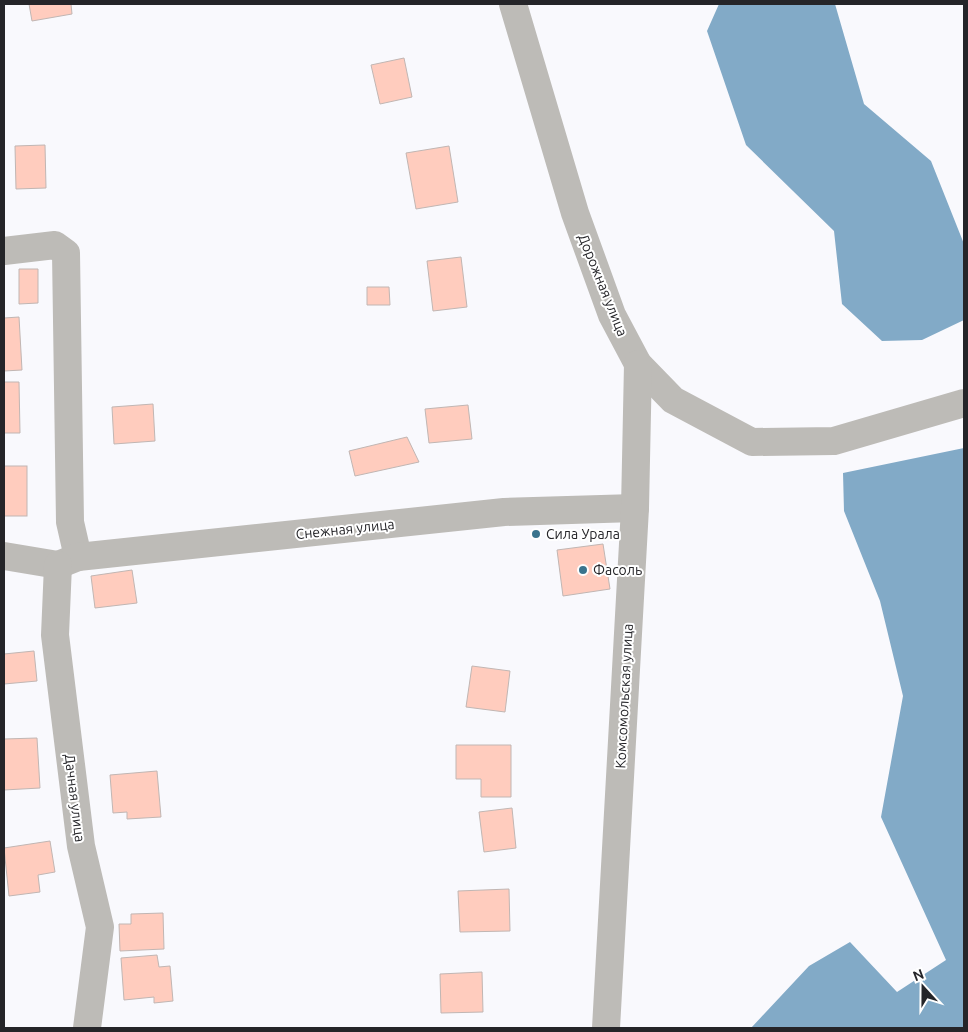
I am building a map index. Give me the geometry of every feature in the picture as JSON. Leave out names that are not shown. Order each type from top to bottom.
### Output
[{"type":"street","name":"Дорожная улица","points":[[513,4],[575,213],[612,315],[638,364],[673,400],[752,442],[834,441],[964,403]]},
{"type":"street","name":"Дачная улица","points":[[4,251],[55,245],[66,253],[70,522],[68,561],[55,635],[80,846],[100,927],[87,1028]]},
{"type":"street","name":"Комсомольская улица","points":[[606,1028],[635,508],[638,364]]},
{"type":"street","name":"Снежная улица","points":[[4,556],[68,561],[504,512],[635,508]]},
{"type":"water","points":[[719,4],[835,4],[864,104],[931,161],[964,244],[964,320],[922,340],[882,341],[842,304],[834,231],[746,145],[707,31]]},
{"type":"water","points":[[964,448],[964,1028],[751,1028],[809,966],[850,942],[897,992],[946,960],[881,817],[903,696],[880,601],[844,511],[843,473]]},
{"type":"building","points":[[29,4],[71,4],[72,14],[32,21]]},
{"type":"building","points":[[404,58],[412,97],[380,104],[371,65]]},
{"type":"building","points":[[45,145],[46,188],[16,189],[15,146]]},
{"type":"building","points":[[449,146],[458,202],[416,209],[406,153]]},
{"type":"building","points":[[461,257],[467,307],[433,311],[427,261]]},
{"type":"building","points":[[19,269],[38,269],[38,303],[19,304]]},
{"type":"building","points":[[367,287],[389,287],[390,305],[367,305]]},
{"type":"building","points":[[19,317],[22,370],[4,371],[4,318]]},
{"type":"building","points":[[4,382],[19,382],[20,433],[4,433]]},
{"type":"building","points":[[153,404],[155,441],[114,444],[112,407]]},
{"type":"building","points":[[468,405],[472,439],[429,443],[425,409]]},
{"type":"building","points":[[407,437],[419,462],[355,476],[349,451]]},
{"type":"building","points":[[4,466],[27,466],[27,516],[4,516]]},
{"type":"building","name":"Фасоль","points":[[603,544],[610,589],[563,596],[557,550]]},
{"type":"building","points":[[132,570],[137,603],[95,608],[91,576]]},
{"type":"building","points":[[34,651],[37,681],[4,684],[4,654]]},
{"type":"building","points":[[472,666],[510,671],[505,712],[466,707]]},
{"type":"building","points":[[37,738],[40,788],[4,790],[4,739]]},
{"type":"building","points":[[456,745],[511,745],[511,797],[481,797],[481,779],[456,779]]},
{"type":"building","points":[[157,771],[161,817],[127,819],[127,812],[113,813],[110,775]]},
{"type":"building","points":[[512,808],[516,848],[484,852],[479,812]]},
{"type":"building","points":[[50,841],[55,872],[38,875],[40,892],[9,896],[4,848]]},
{"type":"building","points":[[509,889],[510,931],[460,932],[458,891]]},
{"type":"building","points":[[163,913],[164,949],[120,951],[119,924],[131,924],[131,914]]},
{"type":"building","points":[[157,955],[159,967],[170,966],[173,1001],[154,1003],[154,997],[124,1000],[121,958]]},
{"type":"building","points":[[482,972],[483,1012],[441,1013],[440,974]]},
{"type":"place","name":"Сила Урала","points":[[536,534]]},
{"type":"place","name":"Фасоль","points":[[583,570]]}]
